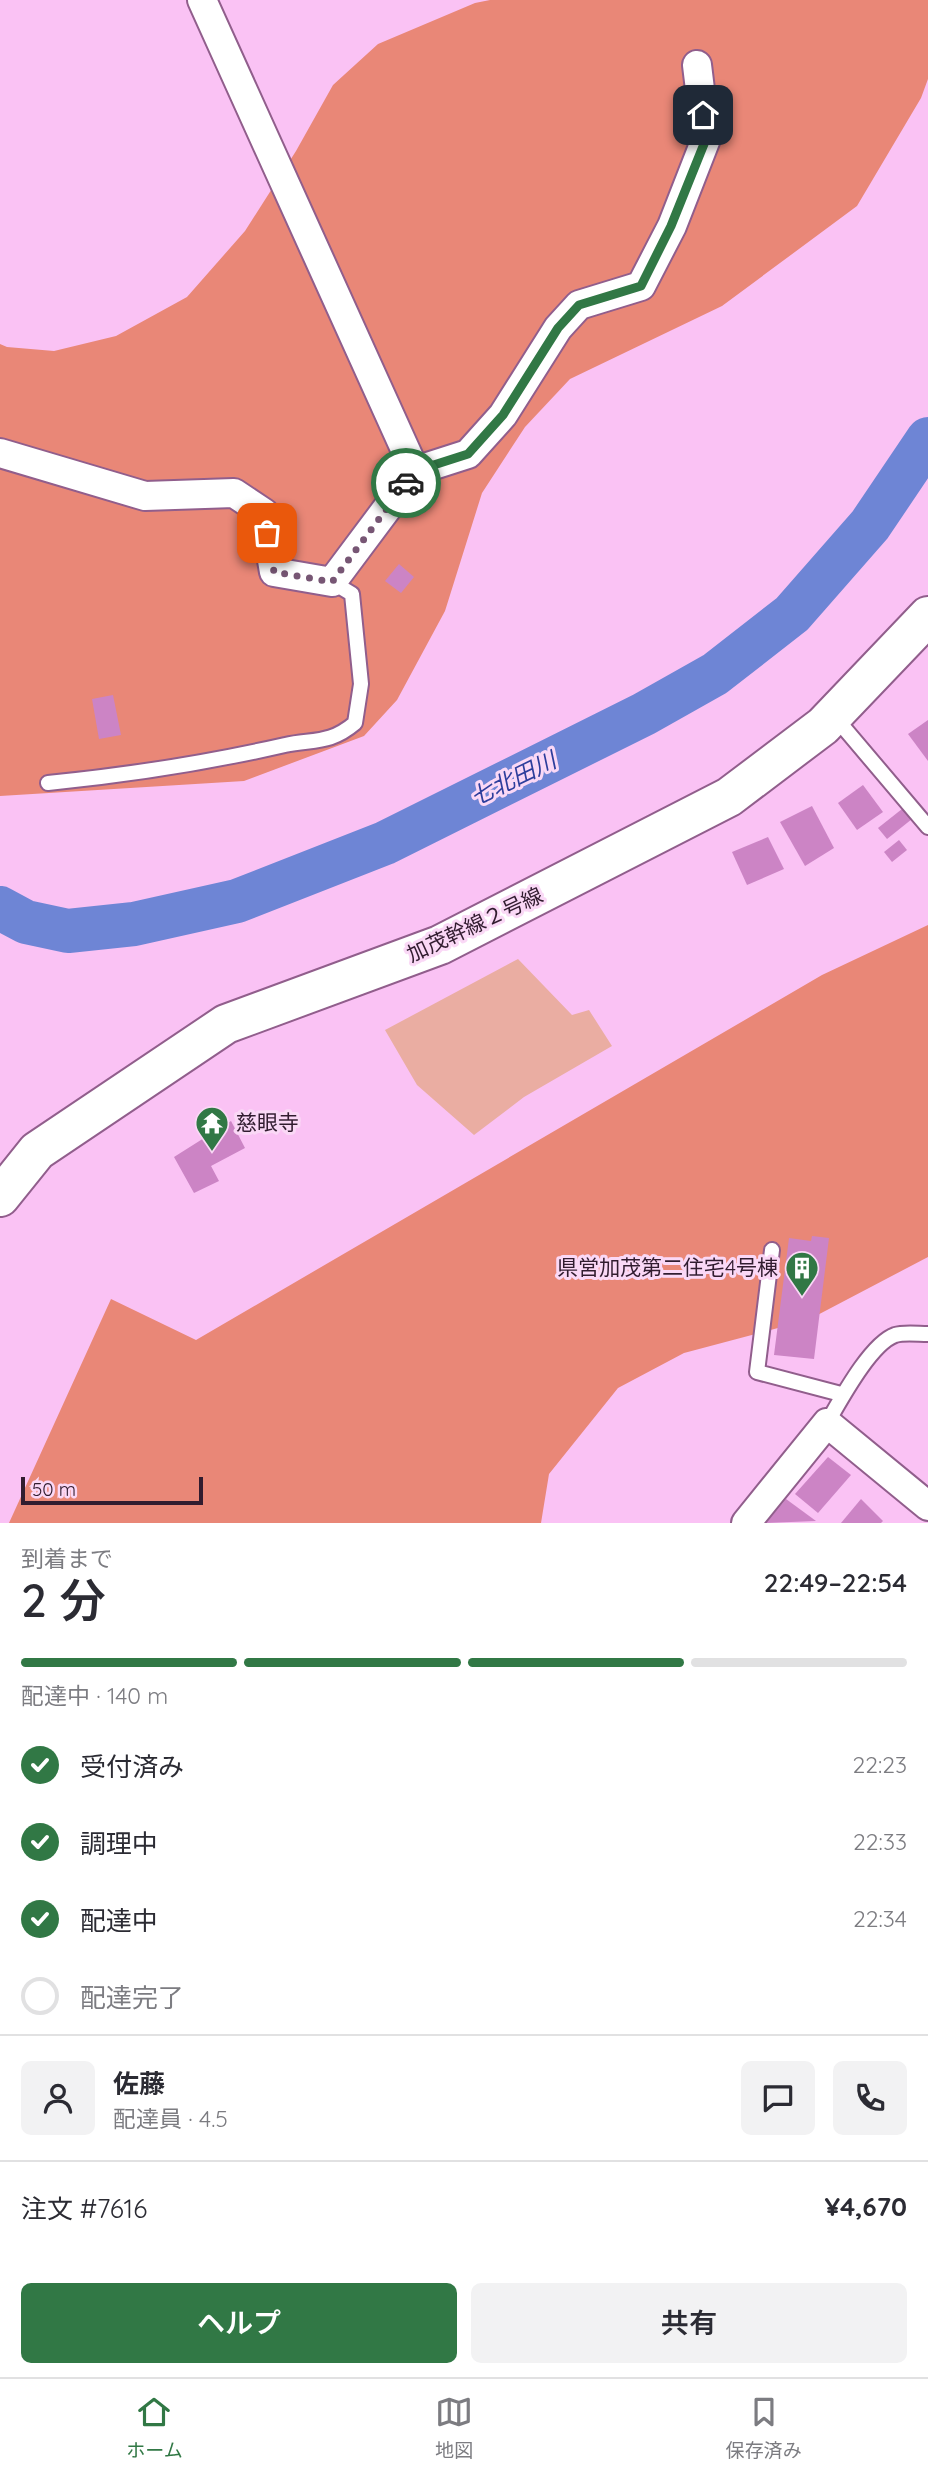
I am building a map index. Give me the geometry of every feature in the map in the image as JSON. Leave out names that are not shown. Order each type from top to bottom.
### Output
[{"type":"street","points":[[202,0],[415,471]]},
{"type":"street","points":[[0,453],[145,496],[234,493],[264,513],[274,572],[332,582],[415,471],[468,454],[503,415],[558,328],[579,305],[641,286],[671,226],[706,139],[696,65]]},
{"type":"street","name":"加茂幹線２号線","points":[[0,1197],[37,1151],[226,1024],[440,945],[626,853],[729,797],[834,715],[928,616]]},
{"type":"street","points":[[746,1523],[827,1423],[928,1506]]},
{"type":"lane","points":[[48,783],[191,766],[289,744],[331,739],[343,733],[355,723],[361,684],[352,594],[332,582]]},
{"type":"lane","points":[[834,715],[928,827]]},
{"type":"lane","points":[[772,1250],[757,1372],[841,1394]]},
{"type":"lane","points":[[827,1423],[841,1394],[882,1344],[893,1335],[928,1334]]},
{"type":"shaded area","points":[[490,0],[928,0],[928,79],[921,98],[857,206],[722,306],[570,379],[525,427],[482,493],[445,611],[397,700],[364,736],[244,781],[0,796],[0,344],[54,351],[116,336],[187,297],[245,231],[296,151],[333,85],[378,44],[475,3]]},
{"type":"shaded area","points":[[928,925],[928,1257],[808,1320],[684,1353],[618,1388],[549,1474],[541,1523],[9,1523],[111,1299],[196,1340],[822,975]]},
{"type":"shaded area","points":[[518,959],[572,1015],[589,1010],[612,1046],[524,1097],[474,1135],[417,1085],[385,1030]]},
{"type":"building","points":[[399,564],[414,577],[401,593],[385,581]]},
{"type":"building","points":[[113,695],[121,735],[99,739],[92,699]]},
{"type":"building","points":[[928,720],[928,761],[908,734]]},
{"type":"building","points":[[863,785],[883,812],[857,830],[838,803]]},
{"type":"building","points":[[812,806],[834,848],[805,866],[780,822]]},
{"type":"building","points":[[902,809],[912,819],[887,839],[878,828]]},
{"type":"building","points":[[768,837],[784,869],[747,885],[732,852]]},
{"type":"building","points":[[899,840],[907,850],[892,862],[884,852]]},
{"type":"building","points":[[231,1121],[245,1148],[211,1166],[219,1181],[194,1193],[174,1157]]},
{"type":"building","name":"県営加茂第二住宅4号棟","points":[[812,1236],[829,1238],[814,1359],[774,1355],[789,1238],[811,1241]]},
{"type":"building","points":[[828,1457],[851,1475],[818,1513],[795,1494]]},
{"type":"building","points":[[786,1499],[816,1521],[766,1523]]},
{"type":"building","points":[[861,1499],[883,1521],[841,1523]]},
{"type":"waterway","name":"七北田川","points":[[0,908],[26,922],[68,931],[134,924],[237,901],[385,843],[644,714],[715,674],[792,614],[870,525],[928,439]]},
{"type":"way so far","points":[[267,533],[274,572],[332,582],[406,483]]},
{"type":"place","name":"慈眼寺","points":[[212,1153]]},
{"type":"place","name":"県営加茂第二住宅4号棟","points":[[802,1298]]},
{"type":"route","points":[[406,483],[415,471],[468,454],[503,415],[558,328],[579,305],[641,286],[671,226],[706,139],[703,115]]}]
